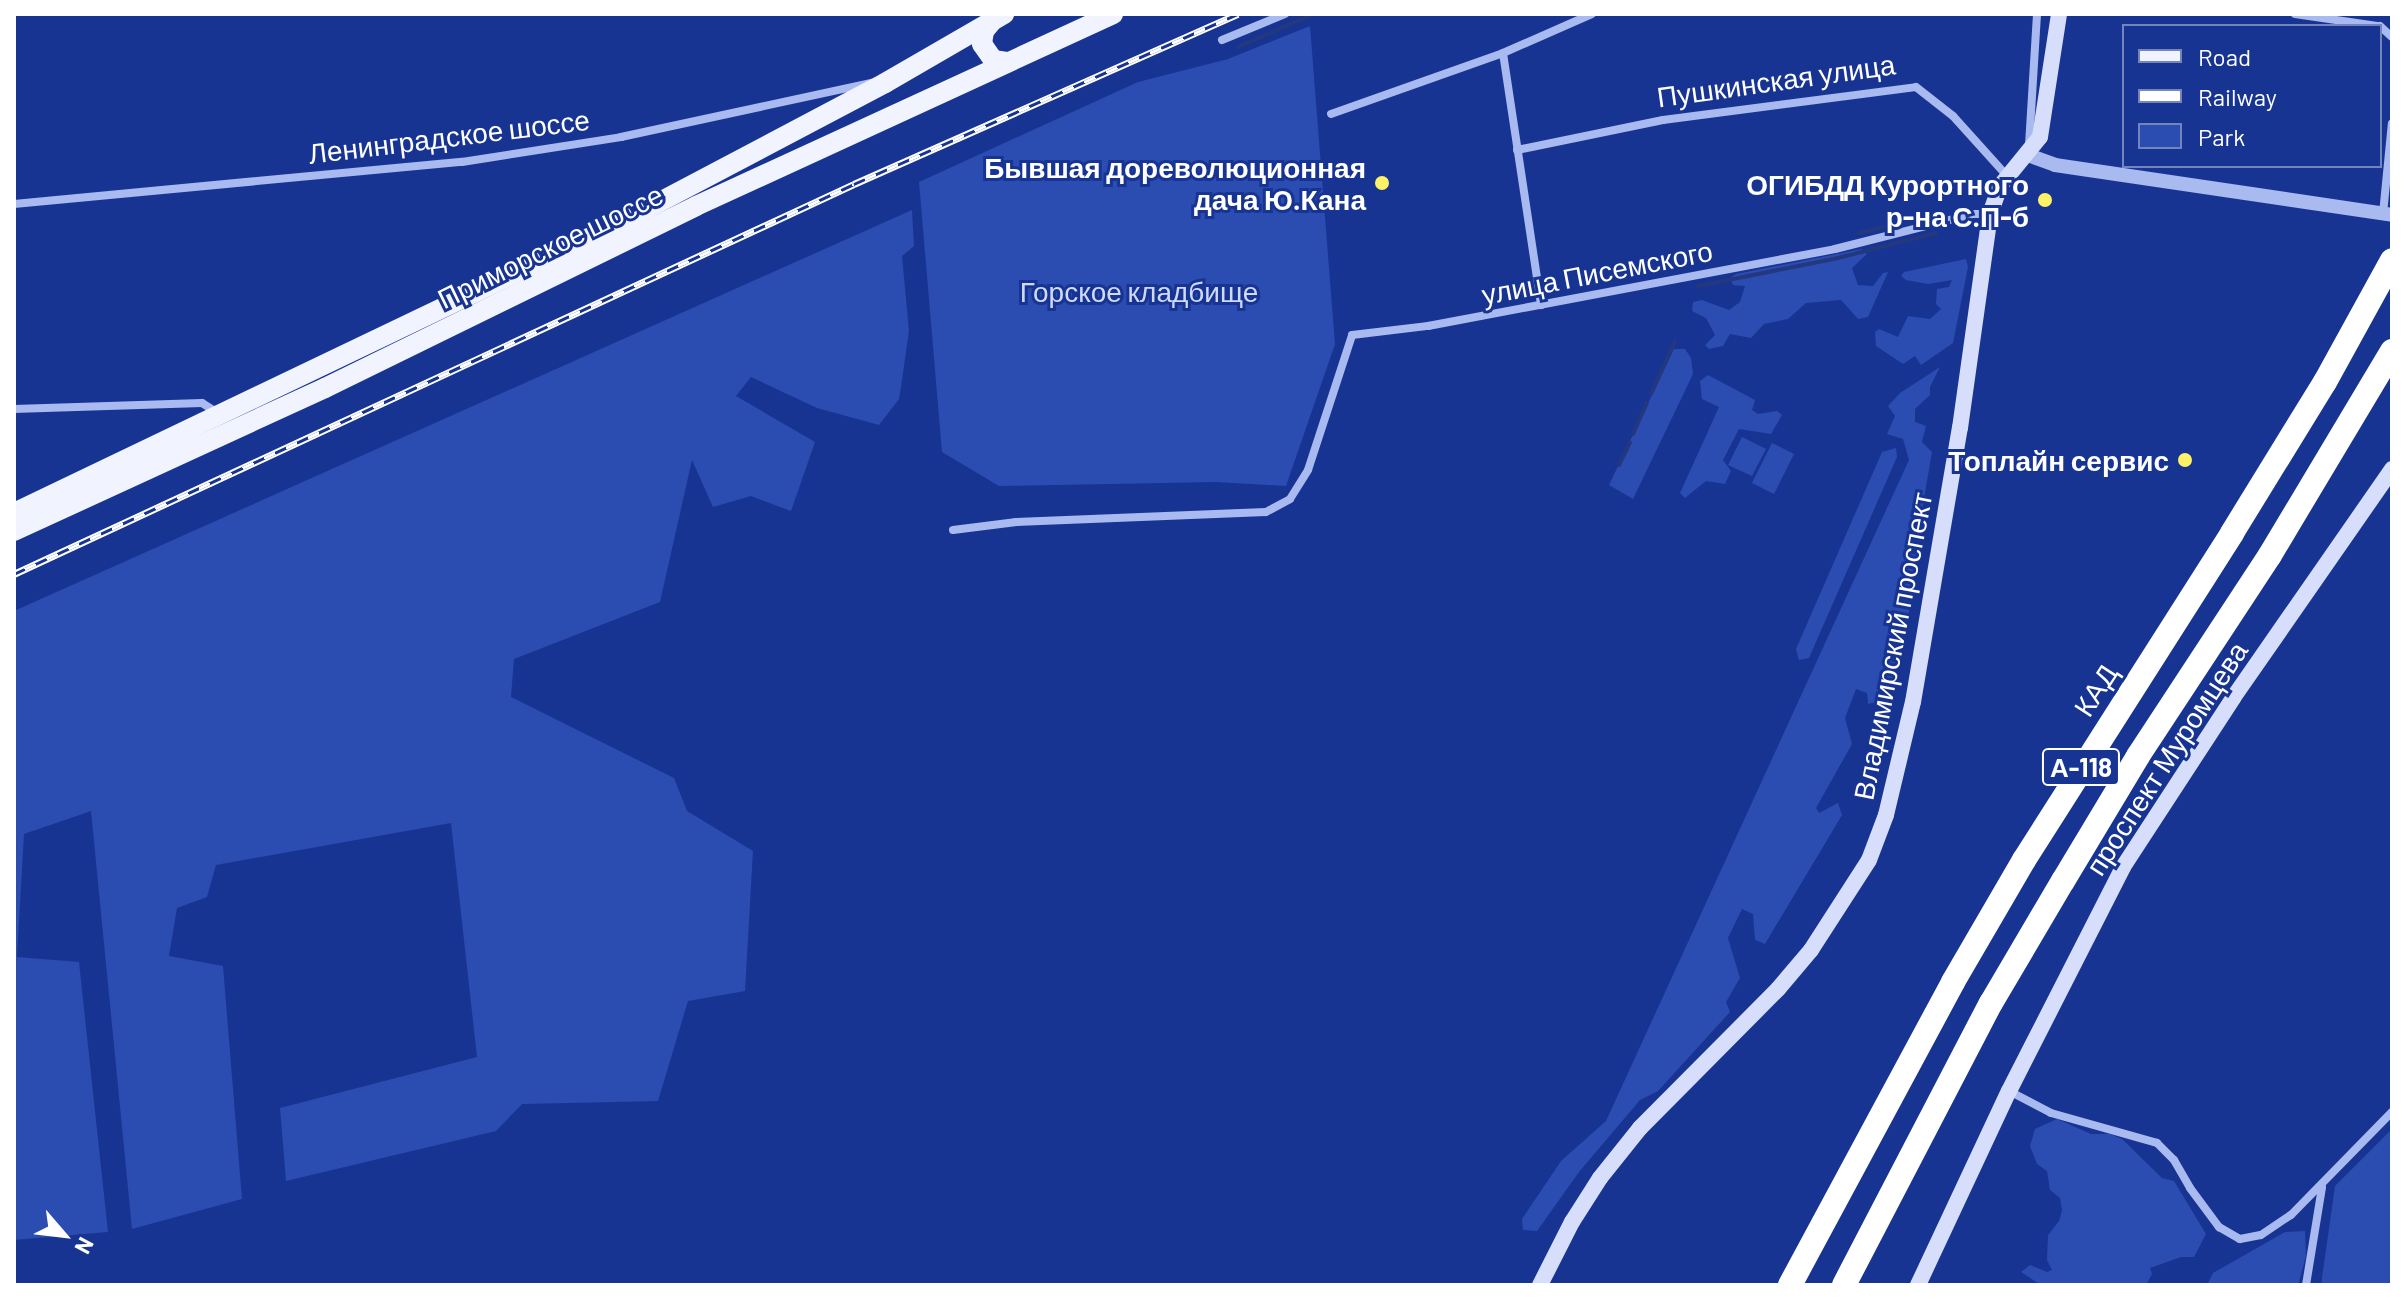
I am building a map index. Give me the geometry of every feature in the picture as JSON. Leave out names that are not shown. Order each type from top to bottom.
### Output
[{"type":"highway","name":"КАД","points":[[1790,1285],[1953,982],[2024,860],[2248,508],[2325,382],[2392,260]]},
{"type":"highway","name":"А-118","points":[[1844,1285],[1991,1003],[2138,756],[2270,555],[2392,351]]},
{"type":"main road","name":"Приморское шоссе","points":[[14,531],[325,388],[696,206],[1113,14]]},
{"type":"main road","name":"Владимирский проспект","points":[[1540,1285],[1572,1222],[1600,1178],[1640,1128],[1787,980],[1845,902],[1869,860],[1886,815],[1913,702],[1960,428],[1990,214],[2007,176],[2028,155],[2040,137],[2059,14]]},
{"type":"main road","name":"Приморское шоссе","points":[[14,513],[616,225],[885,83],[999,16]]},
{"type":"main road","points":[[999,16],[984,31],[982,44],[993,60],[1007,62]]},
{"type":"main road","name":"проспект Муромцева","points":[[1918,1285],[2009,1091],[2123,867],[2233,698],[2392,469]]},
{"type":"street","points":[[1222,40],[1285,14]]},
{"type":"street","points":[[1331,114],[1503,53],[1592,14]]},
{"type":"street","points":[[2037,14],[2028,155],[2055,165],[2387,215],[2392,123]]},
{"type":"street","points":[[2295,14],[2366,24]]},
{"type":"street","points":[[1503,53],[1541,305]]},
{"type":"street","name":"Ленинградское шоссе","points":[[14,204],[462,162],[621,137],[857,84],[885,83]]},
{"type":"street","name":"Пушкинская улица","points":[[1517,150],[1663,120],[1916,87],[1953,116],[2007,176]]},
{"type":"street","name":"улица Писемского","points":[[953,530],[1016,522],[1266,512],[1290,499],[1308,470],[1352,335],[1428,326],[1541,305],[1835,249],[1973,214],[1990,214]]},
{"type":"street","points":[[14,409],[202,403],[217,411],[220,417]]},
{"type":"street","points":[[2009,1091],[2051,1113],[2157,1143],[2174,1160],[2219,1227],[2240,1239],[2261,1235],[2291,1215],[2392,1112]]},
{"type":"street","points":[[2306,1285],[2322,1186]]},
{"type":"green space","name":"Горское кладбище","points":[[1310,26],[1335,344],[1286,486],[1216,482],[999,486],[942,452],[919,182],[1138,82],[1228,59]]},
{"type":"green space","points":[[912,210],[914,246],[902,256],[909,331],[901,387],[899,399],[879,425],[817,408],[751,377],[736,396],[815,442],[791,511],[751,496],[713,507],[692,460],[660,602],[514,659],[511,697],[674,778],[687,811],[753,851],[745,991],[688,1001],[658,1101],[522,1104],[496,1131],[286,1181],[280,1108],[477,1057],[451,823],[216,865],[207,897],[177,908],[169,956],[223,966],[242,1199],[132,1229],[91,811],[24,834],[17,957],[79,962],[108,1232],[14,1240],[14,611]]},
{"type":"green space","points":[[1862,249],[1867,254],[1852,268],[1858,285],[1873,286],[1883,273],[1888,272],[1868,317],[1858,319],[1841,300],[1806,303],[1788,319],[1764,324],[1751,338],[1730,334],[1723,346],[1709,349],[1705,345],[1715,335],[1706,318],[1692,311],[1693,302],[1702,300],[1729,310],[1740,302],[1745,286],[1733,285],[1730,278],[1736,274]]},
{"type":"green space","points":[[1966,259],[1968,267],[1953,343],[1921,365],[1915,356],[1903,364],[1876,346],[1875,332],[1879,329],[1898,337],[1908,316],[1930,319],[1941,309],[1936,304],[1937,289],[1949,287],[1952,280],[1928,284],[1906,280],[1901,276],[1904,272]]},
{"type":"green space","points":[[1674,349],[1685,349],[1691,358],[1693,374],[1633,499],[1609,485]]},
{"type":"green space","points":[[1940,367],[1930,387],[1930,395],[1915,409],[1915,422],[1926,426],[1922,442],[1932,452],[1918,533],[1920,553],[1895,686],[1880,683],[1876,702],[1868,704],[1867,693],[1856,689],[1845,718],[1852,744],[1816,808],[1819,813],[1838,803],[1842,815],[1765,944],[1755,940],[1753,914],[1742,909],[1728,938],[1740,978],[1726,1002],[1730,1012],[1658,1091],[1640,1100],[1579,1172],[1537,1231],[1523,1230],[1522,1219],[1561,1161],[1606,1121],[1909,460],[1903,439],[1887,434],[1895,416],[1888,406],[1900,393]]},
{"type":"green space","points":[[1708,375],[1755,400],[1752,410],[1758,414],[1777,411],[1782,415],[1771,434],[1739,429],[1723,460],[1731,471],[1725,484],[1706,481],[1685,498],[1680,493],[1719,407],[1702,399],[1700,381]]},
{"type":"green space","points":[[1742,437],[1766,449],[1752,476],[1728,465]]},
{"type":"green space","points":[[1772,443],[1794,454],[1774,494],[1752,483]]},
{"type":"green space","points":[[1896,448],[1897,457],[1809,658],[1799,660],[1796,649],[1882,452]]},
{"type":"green space","points":[[2057,1119],[2091,1134],[2110,1134],[2122,1139],[2162,1178],[2174,1181],[2206,1234],[2194,1257],[2181,1257],[2150,1268],[2152,1274],[2146,1285],[2041,1285],[2021,1272],[2030,1265],[2047,1272],[2052,1270],[2047,1260],[2048,1235],[2059,1221],[2062,1210],[2060,1198],[2050,1190],[2047,1171],[2037,1164],[2030,1146],[2035,1129]]},
{"type":"green space","points":[[2392,1129],[2392,1285],[2321,1285],[2335,1186]]},
{"type":"green space","points":[[2305,1231],[2306,1256],[2298,1285],[2207,1285],[2213,1273],[2285,1232]]},
{"type":"waterway","points":[[1238,47],[1313,14]]},
{"type":"waterway","points":[[1859,233],[1894,224]]},
{"type":"waterway","points":[[1698,286],[1838,258],[1936,233]]},
{"type":"waterway","points":[[1651,394],[1675,341]]},
{"type":"waterway","points":[[1633,434],[1647,403]]},
{"type":"waterway","points":[[1619,465],[1630,442]]},
{"type":"railway","points":[[14,574],[854,184],[1238,14]]},
{"type":"place","name":"Бывшая дореволюционная дача Ю.Кана","points":[[1382,183]]},
{"type":"place","name":"ОГИБДД Курортного р-на С.П-б","points":[[2045,200]]},
{"type":"place","name":"Топлайн сервис","points":[[2185,460]]}]
